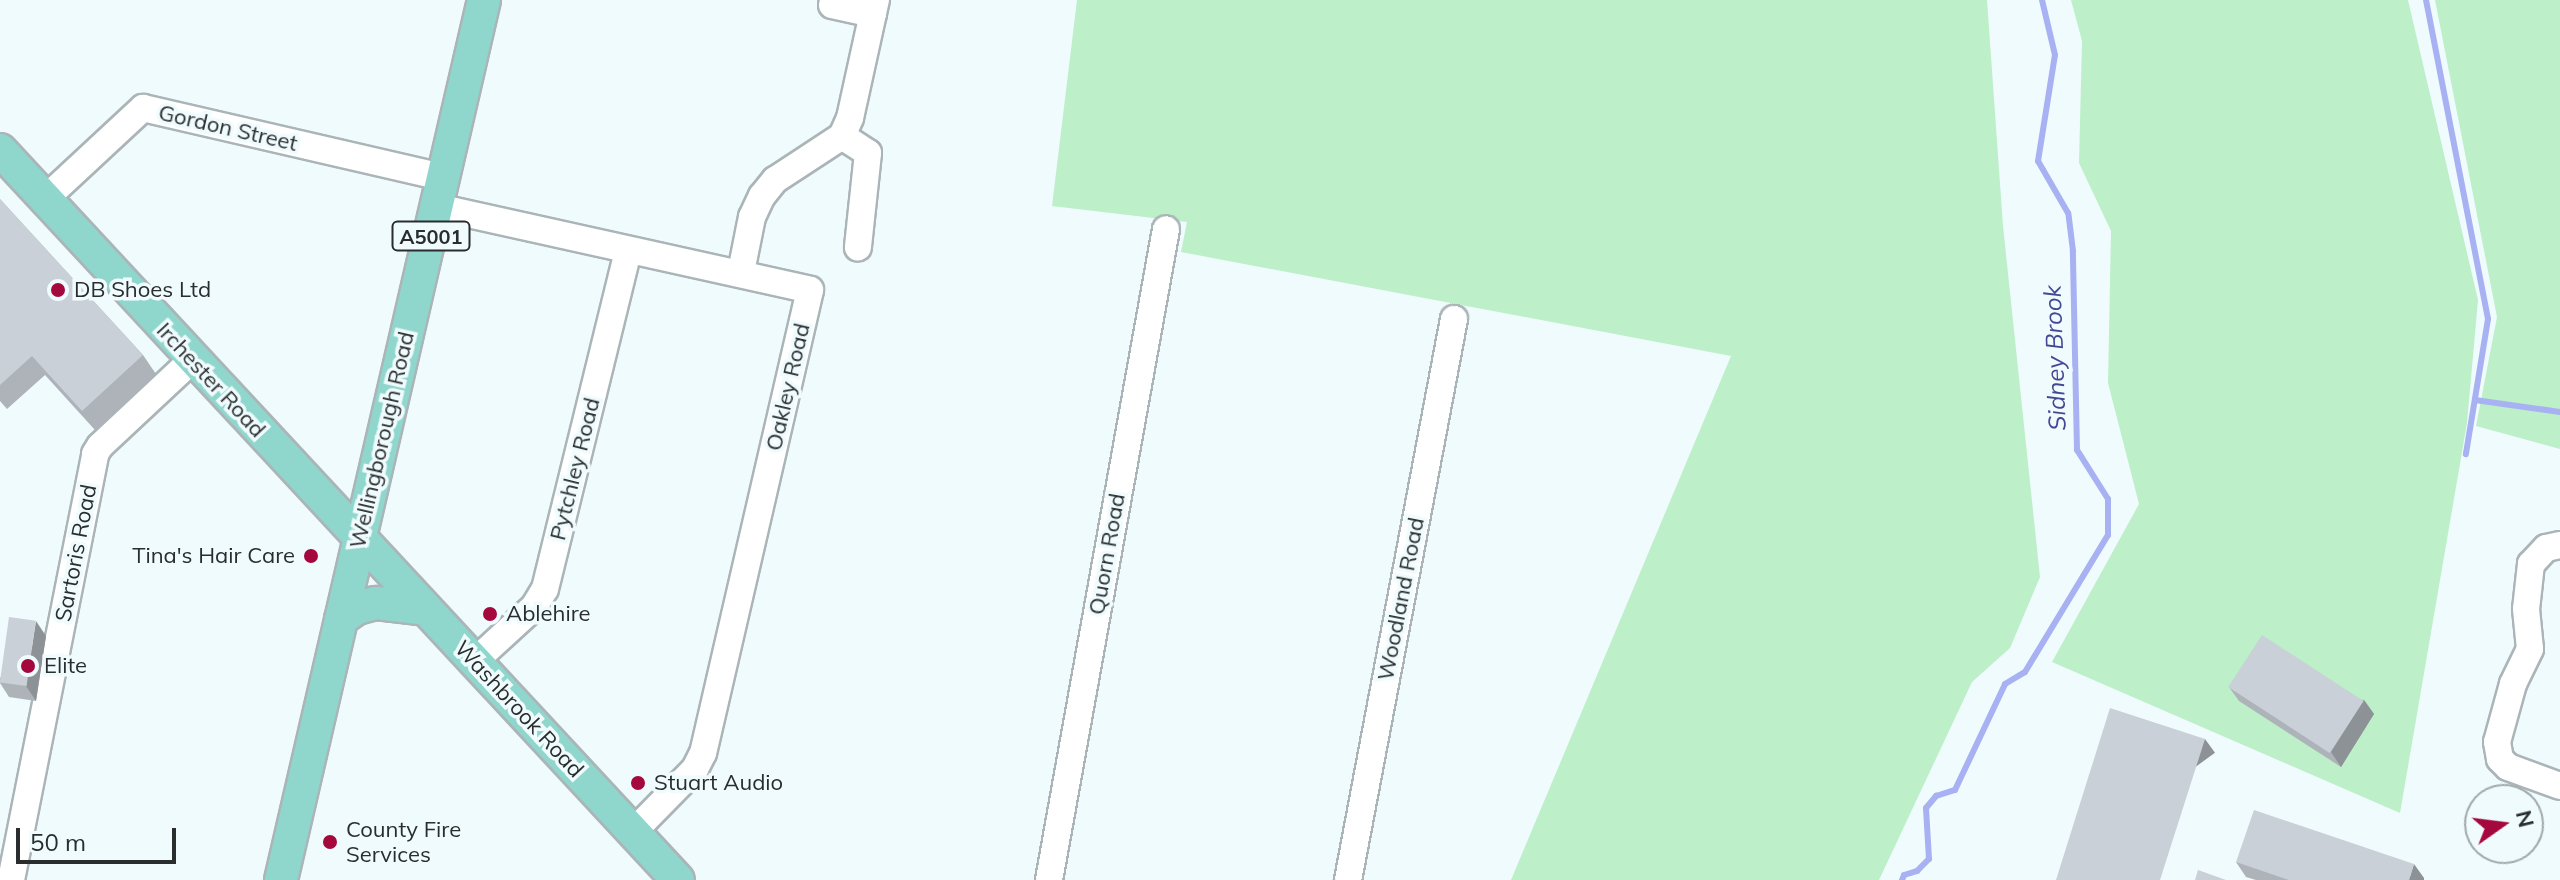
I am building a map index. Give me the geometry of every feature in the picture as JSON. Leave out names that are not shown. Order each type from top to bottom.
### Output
[{"type":"main road","name":"Wellingborough Road","points":[[281,880],[484,0]]},
{"type":"main road","name":"Irchester Road","points":[[0,150],[192,360],[360,537]]},
{"type":"main road","points":[[314,487],[349,484],[375,471]]},
{"type":"main road","name":"Washbrook Road","points":[[360,537],[678,880]]},
{"type":"main road","points":[[341,619],[357,608],[376,603],[426,609]]},
{"type":"street","points":[[741,272],[752,217],[762,196],[775,180],[842,136],[850,118],[875,7],[832,5]]},
{"type":"street","name":"Gordon Street","points":[[45,199],[143,108],[440,192]]},
{"type":"street","points":[[842,136],[868,153],[858,247]]},
{"type":"street","name":"Oakley Road","points":[[440,192],[628,251],[741,272],[810,290],[703,753],[695,769],[633,832]]},
{"type":"street","name":"Quorn Road","points":[[1049,880],[1166,229]]},
{"type":"street","name":"Pytchley Road","points":[[475,661],[534,607],[545,589],[628,251]]},
{"type":"street","name":"Woodland Road","points":[[1348,880],[1454,319]]},
{"type":"street","name":"Sartoris Road","points":[[11,880],[95,454],[192,360]]},
{"type":"street","points":[[2560,545],[2546,548],[2531,564],[2526,609],[2530,649],[2513,684],[2497,742],[2500,759],[2508,767],[2560,786]]},
{"type":"green space","points":[[1077,0],[1987,0],[2003,226],[2040,577],[2010,648],[1972,682],[1879,880],[1511,880],[1731,356],[1181,252],[1187,222],[1052,206]]},
{"type":"green space","points":[[2071,0],[2408,0],[2478,300],[2467,423],[2400,813],[2052,662],[2139,504],[2108,383],[2111,231],[2079,163],[2082,41]]},
{"type":"green space","points":[[2435,0],[2560,0],[2560,449],[2476,426],[2497,317]]},
{"type":"building","points":[[0,199],[143,355],[82,411],[32,356],[0,385]]},
{"type":"building","points":[[9,617],[36,621],[27,686],[0,682]]},
{"type":"building","points":[[2262,635],[2363,701],[2330,753],[2228,687]]},
{"type":"building","points":[[2110,708],[2205,739],[2160,880],[2056,880]]},
{"type":"building","points":[[2254,810],[2414,864],[2409,880],[2289,880],[2236,862]]},
{"type":"building","points":[[2198,870],[2226,880],[2195,880]]},
{"type":"waterway","name":"Sidney Brook","points":[[1902,880],[1904,875],[1917,871],[1929,859],[1926,808],[1936,796],[1955,790],[2005,684],[2025,672],[2108,535],[2108,499],[2077,450],[2073,251],[2068,213],[2038,161],[2055,55],[2042,0]]},
{"type":"waterway","points":[[2426,0],[2488,319],[2466,454]]},
{"type":"waterway","points":[[2475,400],[2560,412]]},
{"type":"place","name":"DB Shoes Ltd","points":[[58,290]]},
{"type":"place","name":"Tina's Hair Care","points":[[311,556]]},
{"type":"place","name":"Ablehire","points":[[490,614]]},
{"type":"place","name":"Elite","points":[[28,666]]},
{"type":"place","name":"Stuart Audio","points":[[638,783]]},
{"type":"place","name":"County Fire Services","points":[[330,842]]}]
